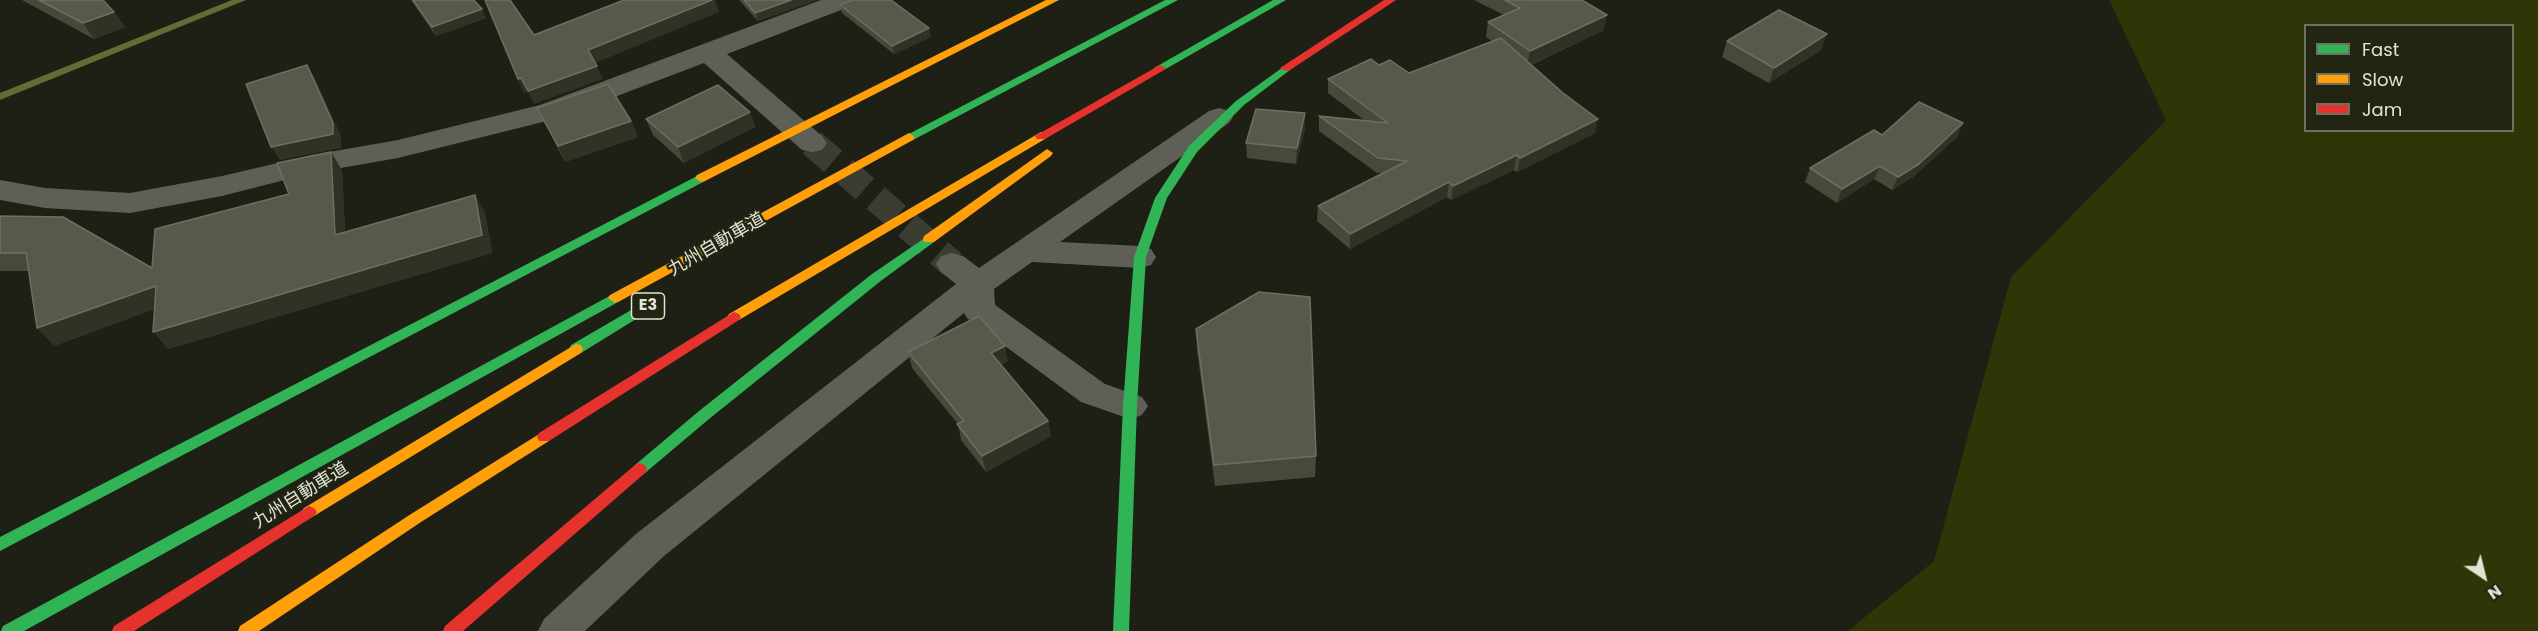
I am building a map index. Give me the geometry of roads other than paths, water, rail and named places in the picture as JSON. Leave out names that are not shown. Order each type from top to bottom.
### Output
[{"type":"main road","points":[[0,544],[804,136],[1054,0]]},
{"type":"main road","points":[[9,631],[912,135],[1173,0]]},
{"type":"main road","points":[[954,130],[1188,0]]},
{"type":"main road","points":[[246,631],[416,518],[719,326],[968,177],[1281,0]]},
{"type":"main road","points":[[1091,124],[1290,0]]},
{"type":"main road","points":[[1121,631],[1130,406],[1140,257],[1161,198],[1192,149],[1240,103],[1296,60],[1391,0]]},
{"type":"main road","points":[[451,631],[713,408],[877,278],[1061,143]]},
{"type":"main road","name":"九州自動車道","points":[[120,631],[371,473],[669,293]]},
{"type":"street","points":[[0,190],[45,198],[130,203],[222,186],[312,164],[398,149],[549,112],[845,0]]},
{"type":"street","points":[[708,52],[804,136]]},
{"type":"street","points":[[558,631],[650,544],[965,274],[1025,252],[1240,103]]},
{"type":"street","points":[[1025,252],[1140,257]]},
{"type":"street","points":[[965,274],[979,310],[1093,393],[1130,406]]},
{"type":"waterway","points":[[0,97],[241,0]]},
{"type":"tunnel","points":[[812,143],[952,264]]}]
